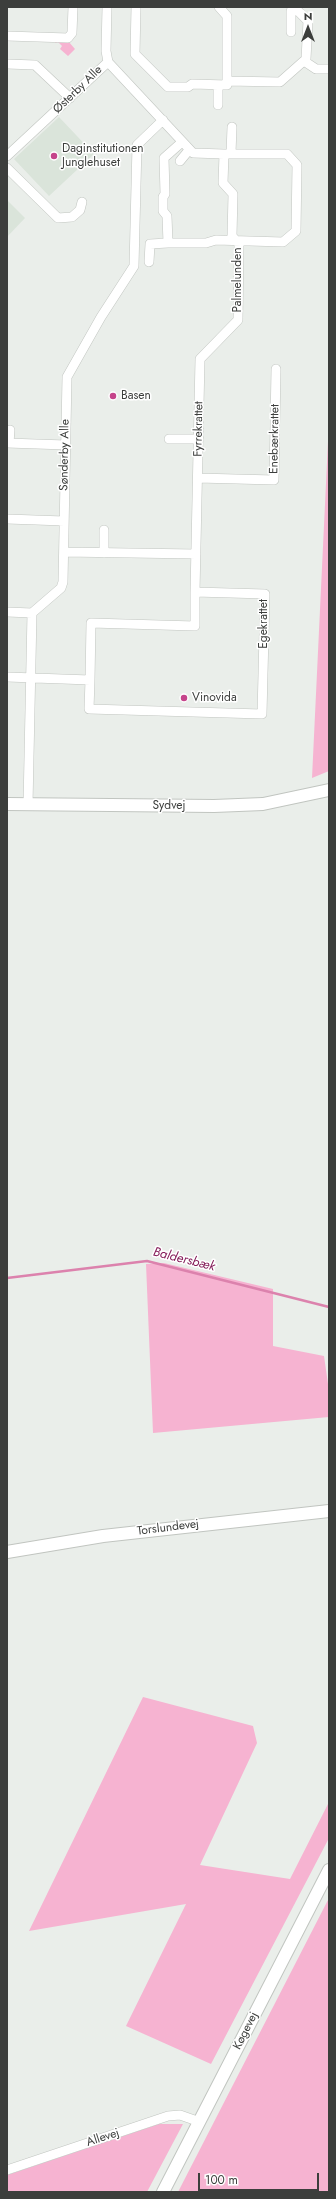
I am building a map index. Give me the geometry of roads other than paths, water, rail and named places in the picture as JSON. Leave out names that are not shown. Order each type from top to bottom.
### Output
[{"type":"street","points":[[7,36],[68,38],[72,33],[73,7]]},
{"type":"street","name":"Østerby Alle","points":[[7,156],[108,62],[106,51],[107,7]]},
{"type":"street","points":[[136,7],[135,54],[168,87],[188,87],[192,84],[227,85],[227,16],[219,7]]},
{"type":"street","points":[[227,80],[280,82],[306,59],[308,21],[294,7],[291,11],[290,32]]},
{"type":"street","points":[[304,61],[316,69],[329,69]]},
{"type":"street","points":[[108,62],[189,150],[180,162]]},
{"type":"street","points":[[7,64],[35,65],[70,98]]},
{"type":"street","points":[[218,85],[218,105]]},
{"type":"street","name":"Sønderby Alle","points":[[32,613],[61,588],[63,582],[67,377],[101,317],[134,266],[137,145],[163,120]]},
{"type":"street","name":"Palmelunden","points":[[232,127],[223,183],[233,194],[232,236],[239,244],[238,320]]},
{"type":"street","points":[[168,242],[167,216],[163,211],[163,198],[165,194],[164,158],[182,142]]},
{"type":"street","name":"Palmelunden","points":[[149,262],[150,244],[236,240],[283,242],[296,231],[297,165],[287,154],[193,153],[189,150]]},
{"type":"street","points":[[7,168],[58,218],[72,217],[80,210],[82,202]]},
{"type":"street","name":"Fyrrekrattet","points":[[196,592],[200,358],[238,320]]},
{"type":"street","name":"Enebærkrattet","points":[[198,478],[274,480],[276,369]]},
{"type":"street","points":[[10,430],[8,443],[66,445]]},
{"type":"street","points":[[169,439],[198,439]]},
{"type":"street","points":[[7,519],[64,521]]},
{"type":"street","points":[[104,530],[104,553]]},
{"type":"street","points":[[64,552],[196,554]]},
{"type":"street","name":"Egekrattet","points":[[196,592],[265,594],[262,714],[89,709],[90,680],[91,623],[194,626],[196,592]]},
{"type":"street","points":[[7,612],[32,613],[32,678],[28,805]]},
{"type":"street","points":[[7,677],[90,680]]},
{"type":"street","name":"Sydvej","points":[[7,804],[214,806],[263,804],[329,790]]},
{"type":"street","name":"Torslundevej","points":[[7,1552],[103,1536],[329,1510]]},
{"type":"street","name":"Køgevej","points":[[163,2192],[329,1870]]},
{"type":"street","name":"Allevej","points":[[7,2170],[168,2116],[180,2115],[200,2122]]},
{"type":"waterway","name":"Baldersbæk","points":[[7,1278],[147,1261],[329,1307]]},
{"type":"place","name":"Daginstitutionen Junglehuset","points":[[54,156]]},
{"type":"place","name":"Basen","points":[[113,396]]},
{"type":"place","name":"Vinovida","points":[[184,698]]}]
